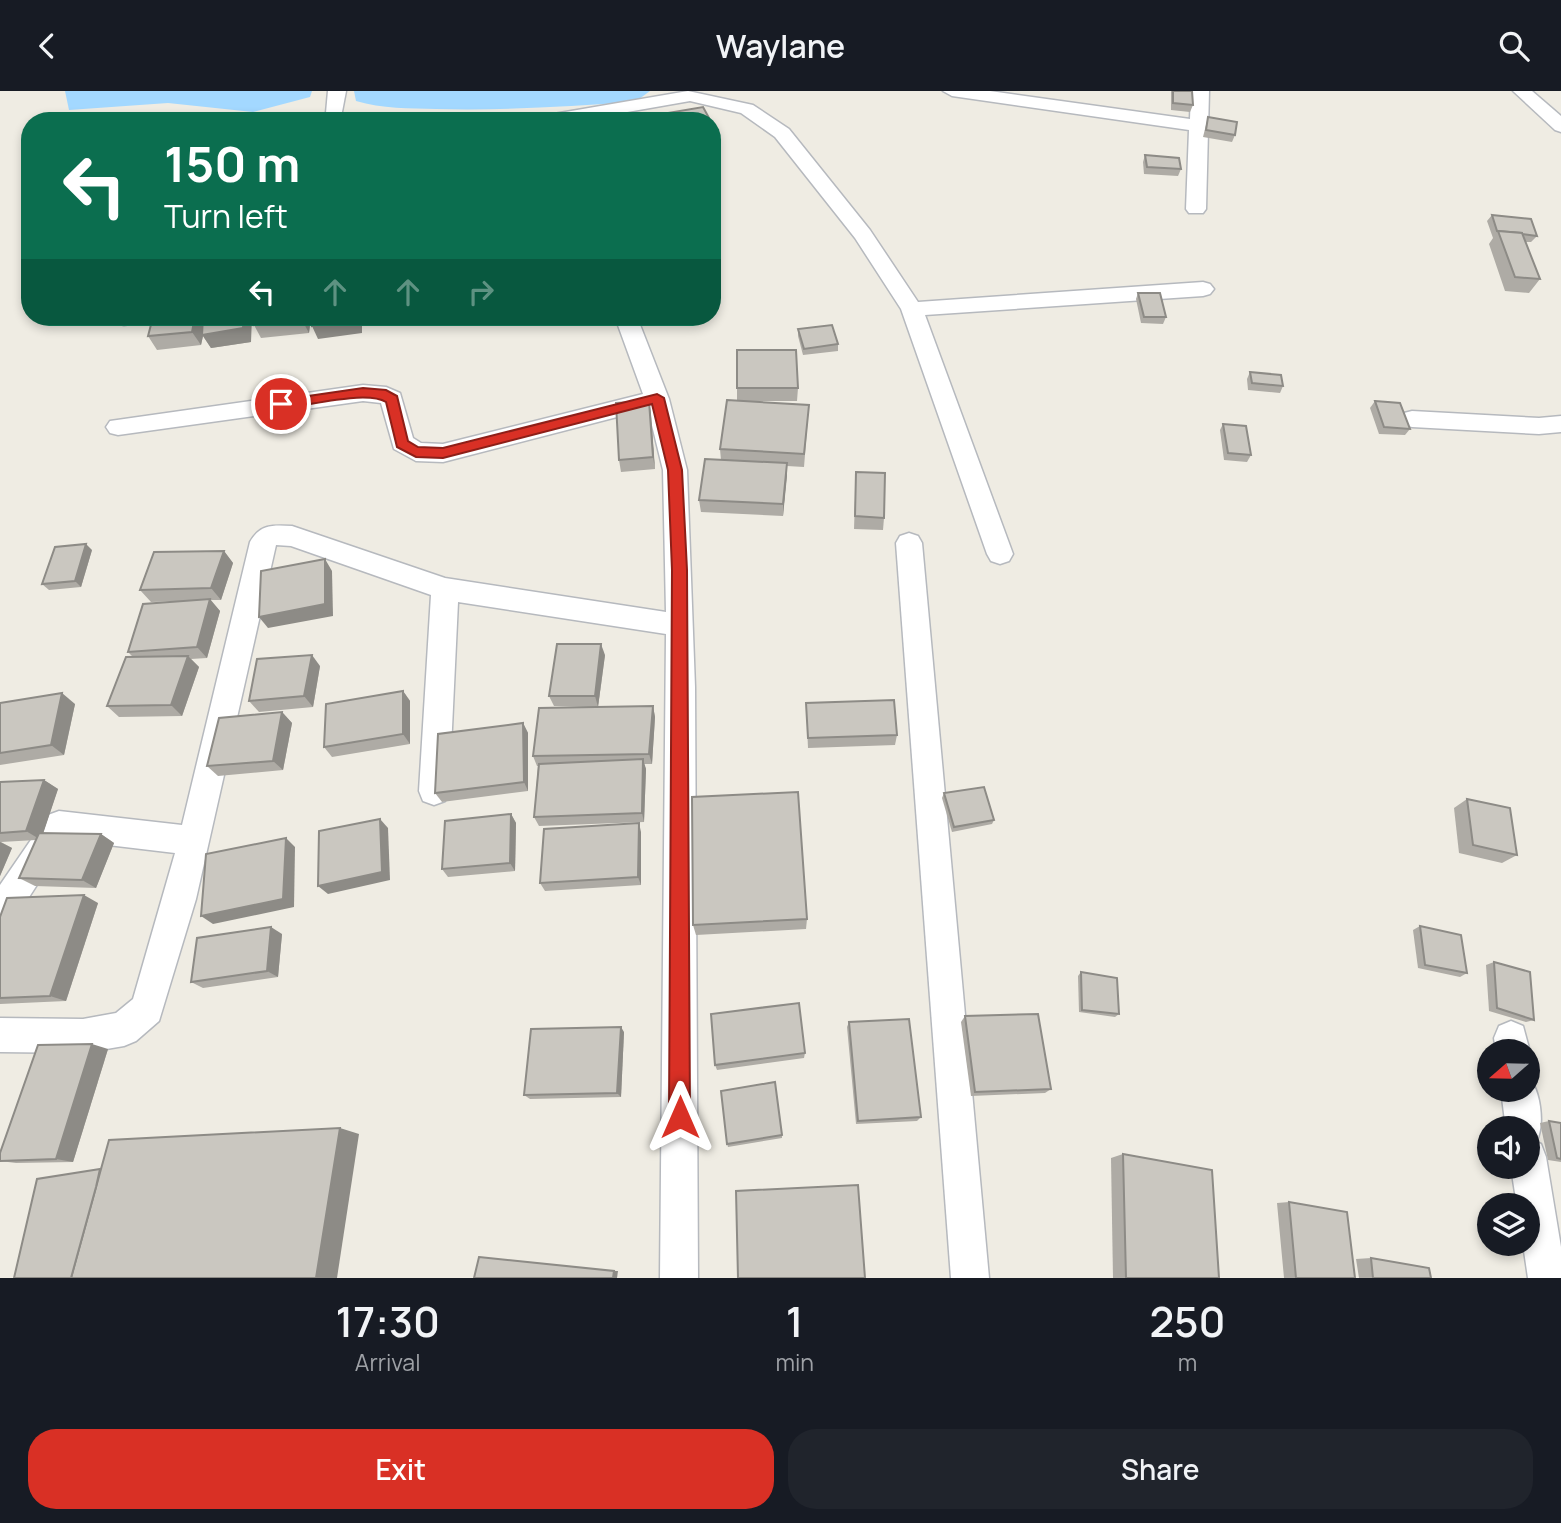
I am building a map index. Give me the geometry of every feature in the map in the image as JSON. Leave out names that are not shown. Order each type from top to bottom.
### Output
[{"type":"street","points":[[335,112],[337,91]]},
{"type":"street","points":[[952,91],[1198,126]]},
{"type":"street","points":[[1196,209],[1200,91]]},
{"type":"street","points":[[1522,91],[1560,125]]},
{"type":"street","points":[[602,112],[690,93],[747,109],[782,133],[863,234],[912,309],[1000,554]]},
{"type":"street","points":[[912,309],[1203,289]]},
{"type":"street","points":[[628,326],[657,398],[675,470],[681,687],[679,1278]]},
{"type":"street","points":[[118,427],[363,393],[386,395],[392,399],[402,443],[416,452],[443,453],[657,398]]},
{"type":"street","points":[[1412,419],[1539,426],[1561,424]]},
{"type":"street","points":[[0,1035],[83,1037],[124,1029],[147,1009],[180,899],[263,542],[270,535],[292,536],[445,589],[678,619]]},
{"type":"street","points":[[909,543],[970,1278]]},
{"type":"street","points":[[434,790],[445,589]]},
{"type":"street","points":[[0,914],[59,825],[194,841]]},
{"type":"street","points":[[1531,1179],[1547,1278]]},
{"type":"water","points":[[65,91],[312,91],[310,97],[253,112],[168,103],[69,110]]},
{"type":"water","points":[[354,91],[650,91],[635,102],[461,109],[376,105],[356,101]]},
{"type":"building","points":[[1173,91],[1192,91],[1193,105],[1173,103]]},
{"type":"building","points":[[703,107],[706,112],[674,112]]},
{"type":"building","points":[[1208,117],[1237,122],[1235,135],[1206,130]]},
{"type":"building","points":[[1145,155],[1179,158],[1181,169],[1147,167]]},
{"type":"building","points":[[1492,215],[1531,219],[1537,236],[1497,231]]},
{"type":"building","points":[[1498,231],[1522,233],[1540,279],[1515,277]]},
{"type":"building","points":[[1138,293],[1160,293],[1166,317],[1144,317]]},
{"type":"building","points":[[832,325],[838,344],[804,349],[798,329]]},
{"type":"building","points":[[151,326],[193,326],[192,332],[148,336]]},
{"type":"building","points":[[202,326],[243,326],[243,328],[202,335]]},
{"type":"building","points":[[737,350],[796,350],[798,388],[737,388]]},
{"type":"building","points":[[1250,372],[1281,375],[1283,386],[1252,383]]},
{"type":"building","points":[[727,400],[809,405],[804,454],[720,449]]},
{"type":"building","points":[[649,401],[653,457],[619,460],[616,403]]},
{"type":"building","points":[[1375,401],[1400,403],[1410,429],[1384,427]]},
{"type":"building","points":[[1223,424],[1246,426],[1251,455],[1228,453]]},
{"type":"building","points":[[705,459],[787,463],[783,504],[699,500]]},
{"type":"building","points":[[856,472],[885,473],[884,518],[855,516]]},
{"type":"building","points":[[86,544],[75,581],[42,584],[55,547]]},
{"type":"building","points":[[224,551],[211,588],[140,590],[154,552]]},
{"type":"building","points":[[325,559],[325,604],[259,617],[261,571]]},
{"type":"building","points":[[210,599],[197,647],[128,652],[143,604]]},
{"type":"building","points":[[557,644],[601,644],[595,696],[549,696]]},
{"type":"building","points":[[312,655],[304,696],[249,701],[257,659]]},
{"type":"building","points":[[188,656],[171,705],[107,706],[126,657]]},
{"type":"building","points":[[403,691],[403,734],[324,747],[326,704]]},
{"type":"building","points":[[62,693],[51,745],[0,753],[0,703]]},
{"type":"building","points":[[894,700],[897,735],[808,738],[806,703]]},
{"type":"building","points":[[653,706],[649,754],[533,756],[539,708]]},
{"type":"building","points":[[282,712],[273,761],[207,766],[219,718]]},
{"type":"building","points":[[523,723],[524,782],[435,793],[438,734]]},
{"type":"building","points":[[643,759],[642,813],[534,817],[539,764]]},
{"type":"building","points":[[44,780],[26,831],[0,833],[0,782]]},
{"type":"building","points":[[984,787],[994,820],[954,827],[944,793]]},
{"type":"building","points":[[798,792],[807,919],[693,925],[692,797]]},
{"type":"building","points":[[1467,799],[1510,808],[1517,855],[1473,845]]},
{"type":"building","points":[[511,814],[510,863],[442,869],[445,821]]},
{"type":"building","points":[[380,819],[382,872],[318,886],[319,831]]},
{"type":"building","points":[[639,823],[638,877],[540,883],[544,829]]},
{"type":"building","points":[[39,833],[101,834],[82,880],[19,878]]},
{"type":"building","points":[[286,838],[283,899],[201,916],[206,854]]},
{"type":"building","points":[[84,895],[50,996],[0,998],[0,917],[7,898]]},
{"type":"building","points":[[1420,926],[1461,935],[1467,973],[1425,965]]},
{"type":"building","points":[[271,927],[267,971],[191,982],[197,938]]},
{"type":"building","points":[[1494,962],[1530,972],[1534,1020],[1497,1008]]},
{"type":"building","points":[[1081,972],[1117,978],[1119,1014],[1082,1010]]},
{"type":"building","points":[[799,1003],[805,1053],[715,1065],[711,1014]]},
{"type":"building","points":[[1038,1014],[1051,1089],[975,1092],[965,1016]]},
{"type":"building","points":[[909,1019],[921,1117],[858,1121],[849,1022]]},
{"type":"building","points":[[621,1027],[617,1093],[524,1095],[531,1029]]},
{"type":"building","points":[[92,1044],[56,1159],[0,1161],[0,1153],[38,1045]]},
{"type":"building","points":[[775,1082],[782,1135],[727,1144],[721,1091]]},
{"type":"building","points":[[1549,1121],[1561,1123],[1561,1159],[1557,1158]]},
{"type":"building","points":[[340,1128],[316,1278],[71,1278],[109,1140]]},
{"type":"building","points":[[1123,1154],[1212,1170],[1219,1278],[1126,1278]]},
{"type":"building","points":[[100,1169],[71,1278],[14,1278],[37,1179]]},
{"type":"building","points":[[858,1185],[865,1278],[738,1278],[736,1191]]},
{"type":"building","points":[[1289,1202],[1347,1212],[1355,1278],[1296,1278]]},
{"type":"building","points":[[479,1257],[614,1271],[613,1278],[474,1278]]},
{"type":"building","points":[[1371,1258],[1429,1268],[1431,1278],[1373,1278]]},
{"type":"route","points":[[281,404],[363,393],[386,395],[392,399],[402,443],[416,452],[443,453],[657,398],[675,470],[679,570],[680,1117]]}]
